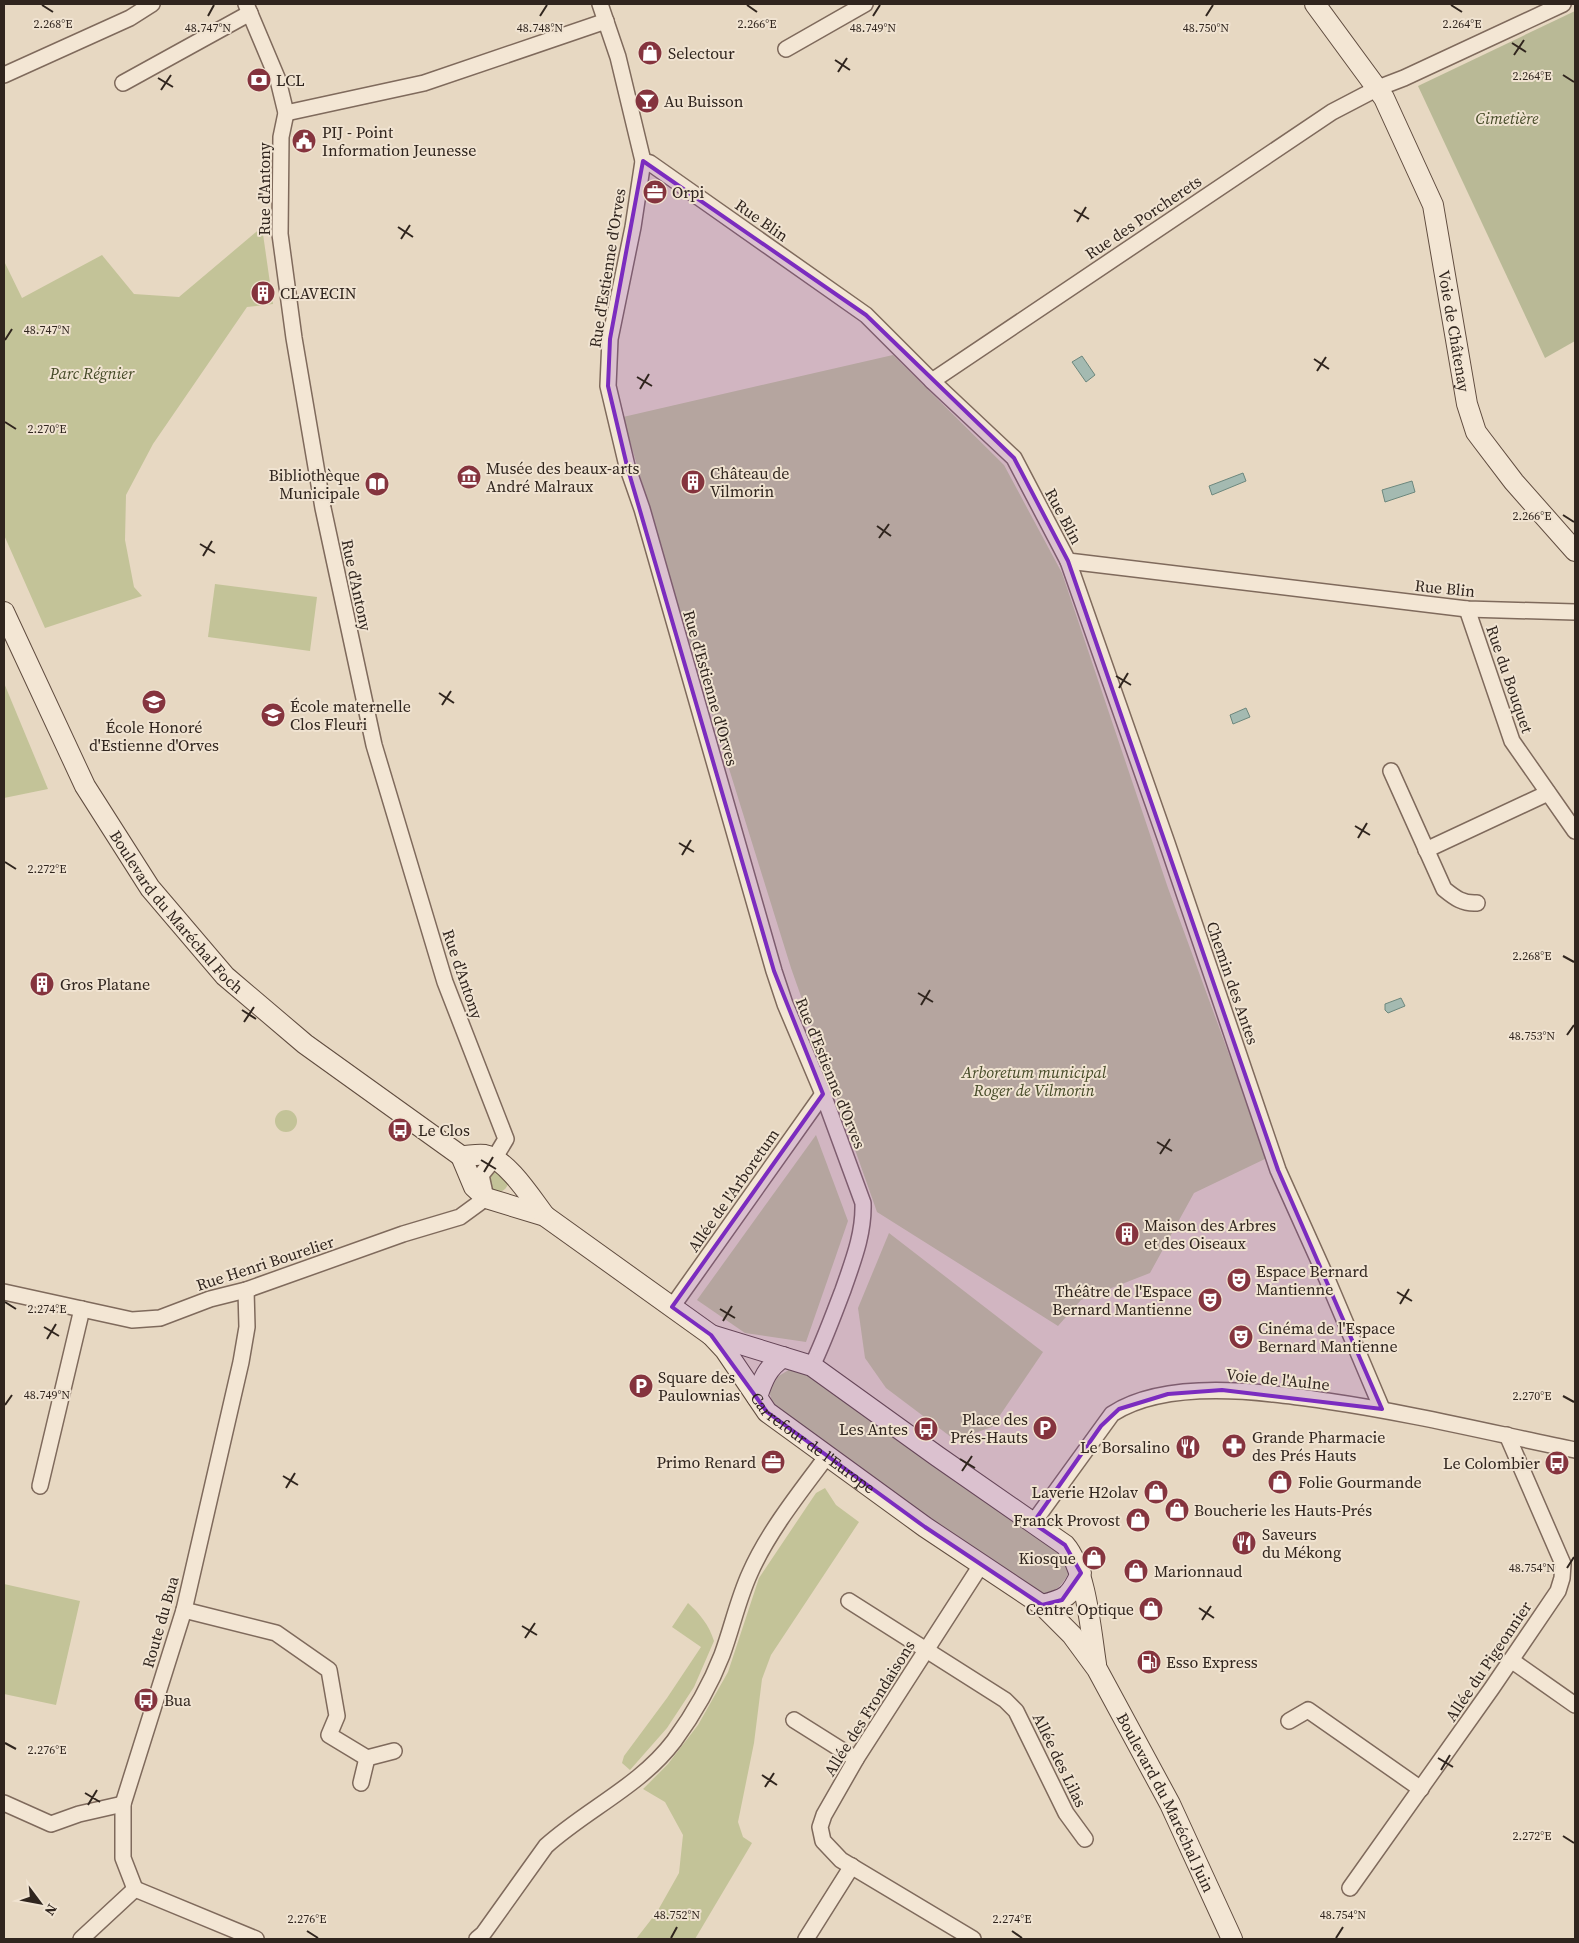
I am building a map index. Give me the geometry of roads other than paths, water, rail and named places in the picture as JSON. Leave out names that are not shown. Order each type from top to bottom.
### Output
[{"type":"street","points":[[4,75],[130,18],[152,4]]},
{"type":"street","name":"Rue d'Estienne d'Orves","points":[[600,4],[628,96],[642,161],[632,227],[610,339],[608,386],[627,466],[642,509],[774,971],[785,1004],[823,1094],[863,1203],[859,1244],[825,1340],[812,1366]]},
{"type":"street","points":[[786,49],[865,4]]},
{"type":"street","name":"Voie de Châtenay","points":[[1315,4],[1378,88],[1387,103],[1433,206],[1467,404],[1476,432],[1514,482],[1575,552]]},
{"type":"street","name":"Rue des Porcherets","points":[[932,381],[1332,112],[1378,88],[1404,78],[1563,4]]},
{"type":"street","points":[[123,84],[248,8]]},
{"type":"street","name":"Rue d'Antony","points":[[248,8],[278,80],[286,113],[281,137],[280,234],[294,338],[336,574],[374,745],[442,972],[506,1139],[494,1159]]},
{"type":"street","points":[[286,113],[424,84],[606,20]]},
{"type":"street","name":"Rue Blin","points":[[642,161],[650,163],[866,315],[932,381],[1014,458],[1068,561],[1467,610],[1575,612]]},
{"type":"street","name":"Chemin des Antes","points":[[1068,561],[1167,843],[1278,1170],[1382,1409]]},
{"type":"street","name":"Rue du Bouquet","points":[[1467,610],[1512,741],[1575,831]]},
{"type":"street","name":"Boulevard du Maréchal Foch","points":[[4,612],[85,786],[150,888],[225,976],[305,1044],[461,1156]]},
{"type":"street","points":[[1391,771],[1444,889],[1456,900],[1468,904],[1477,903]]},
{"type":"street","points":[[1426,850],[1548,793]]},
{"type":"street","name":"Allée de l'Arboretum","points":[[672,1307],[823,1094]]},
{"type":"street","points":[[545,1216],[486,1198],[474,1187],[461,1156],[484,1155],[494,1159],[514,1175],[545,1216],[711,1335],[725,1350],[757,1396]]},
{"type":"street","points":[[486,1198],[481,1175],[494,1159]]},
{"type":"street","name":"Rue Henri Bourelier","points":[[4,1292],[132,1320],[160,1318],[210,1299],[246,1290],[403,1234],[460,1216],[486,1198]]},
{"type":"street","name":"Route du Bua","points":[[135,1889],[124,1858],[123,1804],[184,1610],[241,1362],[247,1327],[246,1290]]},
{"type":"street","points":[[40,1486],[82,1309]]},
{"type":"street","points":[[711,1335],[812,1366],[1034,1523]]},
{"type":"street","name":"Carrefour de l'Europe","points":[[783,1357],[772,1364],[764,1376],[757,1396],[767,1412],[925,1527],[1042,1605]]},
{"type":"street","name":"Voie de l'Aulne","points":[[1034,1523],[1101,1426],[1112,1414],[1131,1404],[1168,1394],[1222,1390],[1274,1394],[1382,1409],[1575,1450]]},
{"type":"street","name":"Allée du Pigeonnier","points":[[1350,1888],[1512,1660],[1558,1591],[1569,1581],[1507,1436]]},
{"type":"street","points":[[477,1939],[483,1934],[546,1846],[648,1770],[673,1742],[690,1718],[722,1655],[749,1574],[760,1550],[827,1456]]},
{"type":"street","name":"Boulevard du Maréchal Juin","points":[[1034,1523],[1066,1545],[1072,1552],[1081,1573],[1097,1669]]},
{"type":"street","name":"Allée des Frondaisons","points":[[973,1939],[841,1860],[823,1842],[820,1827],[824,1814],[856,1759],[982,1565]]},
{"type":"street","points":[[1042,1605],[1062,1600],[1075,1587],[1081,1573]]},
{"type":"street","name":"Allée des Lilas","points":[[849,1601],[1005,1700],[1016,1711],[1066,1813],[1084,1839]]},
{"type":"street","name":"Boulevard du Maréchal Juin","points":[[1042,1605],[1072,1635],[1097,1669],[1170,1804],[1232,1939]]},
{"type":"street","points":[[184,1610],[276,1632],[329,1670],[337,1716],[329,1735],[367,1758],[394,1751]]},
{"type":"street","points":[[1512,1660],[1575,1705]]},
{"type":"street","points":[[1289,1721],[1308,1710],[1421,1789]]},
{"type":"street","points":[[794,1720],[856,1759]]},
{"type":"street","points":[[360,1783],[367,1758]]},
{"type":"street","points":[[4,1803],[51,1824],[79,1814],[123,1804]]},
{"type":"street","points":[[806,1939],[852,1866]]},
{"type":"street","points":[[81,1939],[135,1889],[256,1939]]},
{"type":"place","name":"Selectour","points":[[650,53]]},
{"type":"place","name":"LCL","points":[[259,80]]},
{"type":"place","name":"Au Buisson","points":[[647,101]]},
{"type":"place","name":"PIJ - Point Information Jeunesse","points":[[304,141]]},
{"type":"place","name":"Orpi","points":[[655,192]]},
{"type":"place","name":"CLAVECIN","points":[[263,293]]},
{"type":"place","name":"Musée des beaux-arts André Malraux","points":[[469,477]]},
{"type":"place","name":"Château de Vilmorin","points":[[693,482]]},
{"type":"place","name":"Bibliothèque Municipale","points":[[377,484]]},
{"type":"place","name":"École Honoré d'Estienne d'Orves","points":[[154,702]]},
{"type":"place","name":"École maternelle Clos Fleuri","points":[[273,715]]},
{"type":"place","name":"Gros Platane","points":[[42,984]]},
{"type":"place","name":"Le Clos","points":[[400,1130]]},
{"type":"place","name":"Maison des Arbres et des Oiseaux","points":[[1127,1234]]},
{"type":"place","name":"Espace Bernard Mantienne","points":[[1239,1280]]},
{"type":"place","name":"Théâtre de l'Espace Bernard Mantienne","points":[[1210,1300]]},
{"type":"place","name":"Cinéma de l'Espace Bernard Mantienne","points":[[1241,1337]]},
{"type":"place","name":"Square des Paulownias","points":[[641,1386]]},
{"type":"place","name":"Place des Prés-Hauts","points":[[1045,1428]]},
{"type":"place","name":"Les Antes","points":[[926,1429]]},
{"type":"place","name":"Grande Pharmacie des Prés Hauts","points":[[1234,1446]]},
{"type":"place","name":"Le Borsalino","points":[[1188,1447]]},
{"type":"place","name":"Primo Renard","points":[[773,1462]]},
{"type":"place","name":"Le Colombier","points":[[1557,1463]]},
{"type":"place","name":"Folie Gourmande","points":[[1280,1482]]},
{"type":"place","name":"Laverie H2olav","points":[[1156,1492]]},
{"type":"place","name":"Boucherie les Hauts-Prés","points":[[1177,1510]]},
{"type":"place","name":"Franck Provost","points":[[1138,1520]]},
{"type":"place","name":"Saveurs du Mékong","points":[[1244,1543]]},
{"type":"place","name":"Kiosque","points":[[1094,1558]]},
{"type":"place","name":"Marionnaud","points":[[1136,1571]]},
{"type":"place","name":"Centre Optique","points":[[1151,1609]]},
{"type":"place","name":"Esso Express","points":[[1149,1662]]},
{"type":"place","name":"Bua","points":[[146,1700]]},
{"type":"park label","name":"Cimetière","points":[[1507,118]]},
{"type":"park label","name":"Parc Régnier","points":[[92,373]]},
{"type":"park label","name":"Arboretum municipal Roger de Vilmorin","points":[[1034,1081]]}]
